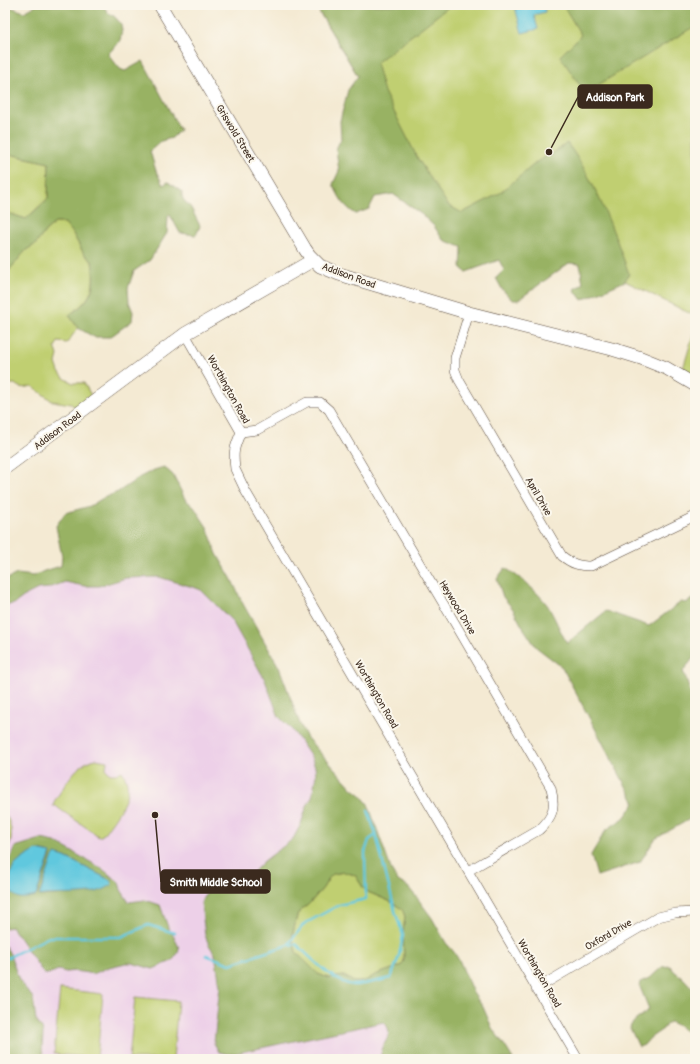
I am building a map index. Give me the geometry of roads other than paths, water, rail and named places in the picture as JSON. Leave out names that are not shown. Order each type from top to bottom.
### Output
[{"type":"main road","name":"Griswold Street","points":[[160,5],[297,236],[313,260]]},
{"type":"main road","name":"Addison Road","points":[[5,468],[185,334],[313,260],[320,266],[340,274],[469,312],[612,349],[641,358],[666,368],[695,385]]},
{"type":"street","name":"April Drive","points":[[469,312],[455,358],[455,370],[459,380],[562,556],[570,562],[580,566],[591,566],[695,516]]},
{"type":"street","name":"Worthington Road","points":[[185,334],[241,432],[233,450],[235,469],[246,492],[578,1059]]},
{"type":"street","name":"Heywood Drive","points":[[241,432],[257,430],[307,402],[320,402],[329,410],[551,788],[554,800],[553,811],[548,822],[539,830],[468,872]]},
{"type":"street","name":"Oxford Drive","points":[[536,989],[658,917],[675,913],[695,912]]},
{"type":"water","points":[[521,5],[544,5],[545,12],[534,15],[538,29],[522,33],[515,7]]},
{"type":"water","points":[[37,850],[51,853],[36,896],[20,898],[15,896],[9,883],[13,868],[26,856]]},
{"type":"water","points":[[55,854],[65,857],[110,880],[112,884],[97,892],[39,896]]},
{"type":"waterway","points":[[288,945],[304,924],[339,905],[366,899],[365,852],[369,840],[376,835],[368,810]]},
{"type":"waterway","points":[[206,955],[230,964],[288,945],[296,944],[323,969],[346,983],[358,985],[391,978],[399,956],[403,935],[395,911],[376,835]]},
{"type":"waterway","points":[[5,959],[49,937],[121,937],[148,925],[175,933]]},
{"type":"place","name":"Addison Park","points":[[549,152]]},
{"type":"place","name":"Smith Middle School","points":[[155,815]]}]
